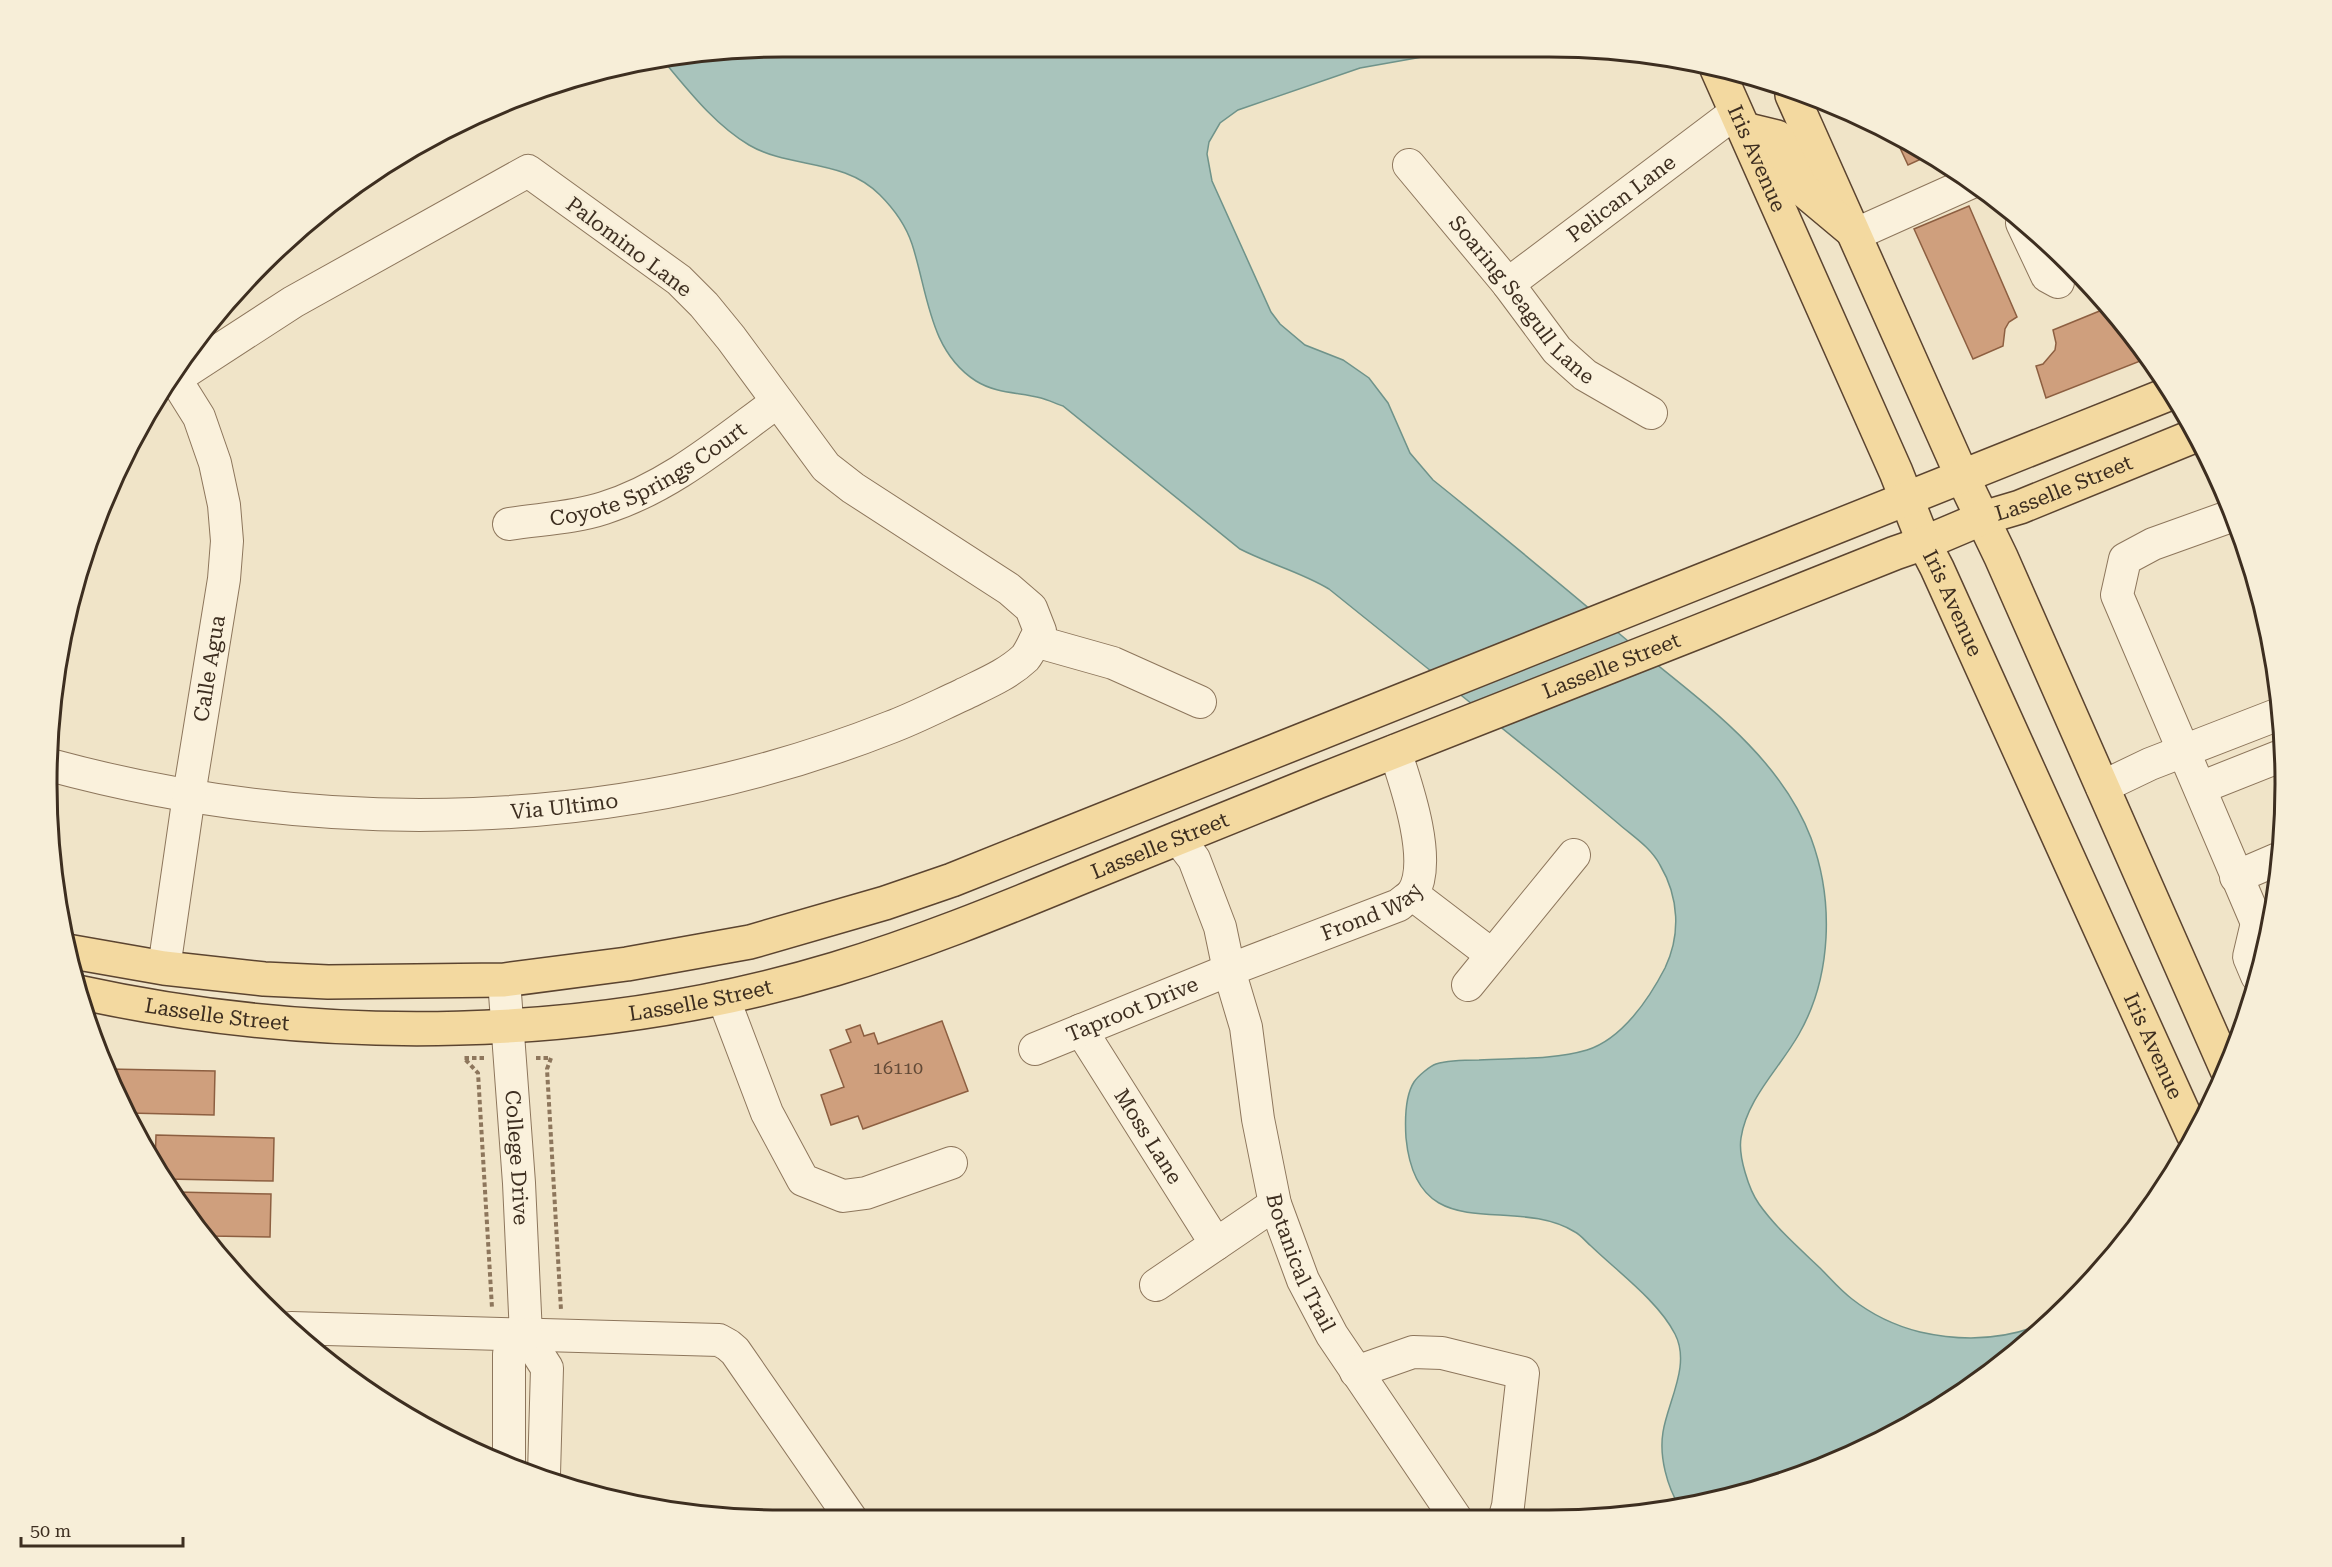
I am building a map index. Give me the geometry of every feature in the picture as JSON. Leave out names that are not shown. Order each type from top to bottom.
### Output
[{"type":"main road","name":"Iris Avenue","points":[[1721,78],[1924,543],[2189,1126]]},
{"type":"main road","points":[[1795,100],[1962,476],[1983,518],[2222,1058]]},
{"type":"main road","points":[[1740,121],[1777,137],[1801,188],[1856,234]]},
{"type":"main road","name":"Lasselle Street","points":[[78,953],[164,968],[264,979],[328,982],[504,980],[627,964],[750,942],[885,903],[952,880],[2163,396]]},
{"type":"main road","name":"Lasselle Street","points":[[89,994],[136,1005],[234,1018],[325,1025],[451,1028],[555,1022],[688,1005],[831,970],[939,935],[1395,750],[1983,518],[2020,507],[2188,439]]},
{"type":"main road","points":[[1178,838],[1178,821],[1187,808],[1365,736],[1382,726],[1404,698]]},
{"type":"main road","points":[[83,976],[133,984],[151,979],[164,968]]},
{"type":"street","name":"Pelican Lane","points":[[1508,284],[1740,121]]},
{"type":"street","name":"Soaring Seagull Lane","points":[[1409,165],[1508,284],[1557,350],[1585,375],[1651,413]]},
{"type":"street","name":"Palomino Lane","points":[[185,371],[293,302],[528,171],[679,280],[731,338],[826,467],[863,494],[1009,589],[1031,608],[1037,636]]},
{"type":"street","points":[[1856,234],[1962,186]]},
{"type":"street","points":[[2029,238],[2047,276],[2058,282]]},
{"type":"street","name":"Calle Agua","points":[[164,968],[224,579],[226,541],[224,505],[215,463],[199,417],[178,382]]},
{"type":"street","name":"Coyote Springs Court","points":[[509,524],[602,509],[639,495],[675,476],[777,402]]},
{"type":"street","points":[[2225,518],[2153,544],[2125,559],[2117,595],[2236,877],[2262,916]]},
{"type":"street","points":[[1037,636],[1113,663],[1200,702]]},
{"type":"street","name":"Via Ultimo","points":[[58,767],[114,781],[189,795],[288,808],[421,816],[489,814],[582,806],[649,797],[702,786],[843,746],[910,720],[1004,674],[1026,656],[1037,636]]},
{"type":"street","points":[[2102,787],[2184,751],[2271,717]]},
{"type":"street","name":"Frond Way","points":[[1229,970],[1399,905],[1412,894],[1418,882],[1420,862],[1418,829],[1395,750]]},
{"type":"street","points":[[2200,788],[2274,759]]},
{"type":"street","name":"Botanical Trail","points":[[1178,838],[1194,859],[1220,927],[1229,970],[1246,1027],[1258,1119],[1275,1204],[1303,1280],[1318,1311],[1356,1372],[1450,1510]]},
{"type":"street","points":[[1468,985],[1574,855]]},
{"type":"street","points":[[2236,877],[2270,862]]},
{"type":"street","points":[[1412,894],[1492,956]]},
{"type":"street","points":[[2252,964],[2249,957],[2259,934]]},
{"type":"street","name":"Taproot Drive","points":[[1035,1049],[1229,970]]},
{"type":"street","name":"College Drive","points":[[504,980],[526,1335],[547,1368],[544,1469]]},
{"type":"street","points":[[723,997],[767,1113],[803,1180],[843,1196],[866,1193],[951,1163]]},
{"type":"street","name":"Moss Lane","points":[[1081,1030],[1216,1244]]},
{"type":"street","points":[[1156,1285],[1275,1204]]},
{"type":"street","points":[[302,1328],[719,1340],[728,1345],[741,1360],[844,1510]]},
{"type":"street","points":[[509,1456],[509,1354],[526,1335]]},
{"type":"street","points":[[1356,1372],[1413,1352],[1442,1353],[1523,1373],[1507,1510]]},
{"type":"water","points":[[784,57],[1422,57],[1360,68],[1238,110],[1220,123],[1209,142],[1207,154],[1212,181],[1271,312],[1280,324],[1305,345],[1343,360],[1369,378],[1388,403],[1410,453],[1433,480],[1733,729],[1778,779],[1796,807],[1811,838],[1818,862],[1826,912],[1826,937],[1818,988],[1810,1011],[1791,1047],[1757,1096],[1744,1123],[1741,1138],[1743,1163],[1748,1182],[1759,1204],[1780,1230],[1843,1292],[1867,1310],[1893,1323],[1920,1332],[1969,1338],[2002,1335],[2030,1328],[1952,1388],[1870,1435],[1827,1455],[1782,1471],[1737,1485],[1675,1499],[1663,1461],[1662,1442],[1681,1358],[1675,1334],[1668,1322],[1637,1287],[1575,1232],[1550,1221],[1471,1213],[1448,1207],[1428,1195],[1414,1173],[1406,1138],[1406,1109],[1411,1088],[1418,1077],[1433,1065],[1458,1061],[1561,1056],[1587,1050],[1612,1037],[1643,1005],[1670,955],[1674,942],[1676,916],[1671,890],[1652,853],[1559,774],[1329,589],[1240,549],[1063,406],[1041,398],[992,388],[976,381],[960,369],[948,354],[932,320],[909,237],[899,218],[880,195],[866,183],[850,175],[765,153],[749,145],[724,127],[668,67],[736,59]]},
{"type":"building","points":[[1900,148],[1921,159],[1908,165]]},
{"type":"building","points":[[1969,206],[2017,317],[2009,322],[2005,329],[2003,346],[1973,359],[1914,229]]},
{"type":"building","points":[[2100,311],[2140,361],[2046,398],[2036,366],[2043,364],[2055,350],[2053,330]]},
{"type":"building","points":[[942,1021],[968,1091],[863,1129],[858,1116],[831,1125],[821,1095],[844,1087],[830,1050],[851,1042],[846,1030],[860,1025],[864,1036],[874,1033],[878,1044]]},
{"type":"building","points":[[115,1069],[215,1071],[214,1115],[136,1113]]},
{"type":"building","points":[[156,1135],[274,1138],[273,1181],[174,1179],[156,1149]]},
{"type":"building","points":[[183,1192],[271,1194],[270,1237],[215,1236]]}]
